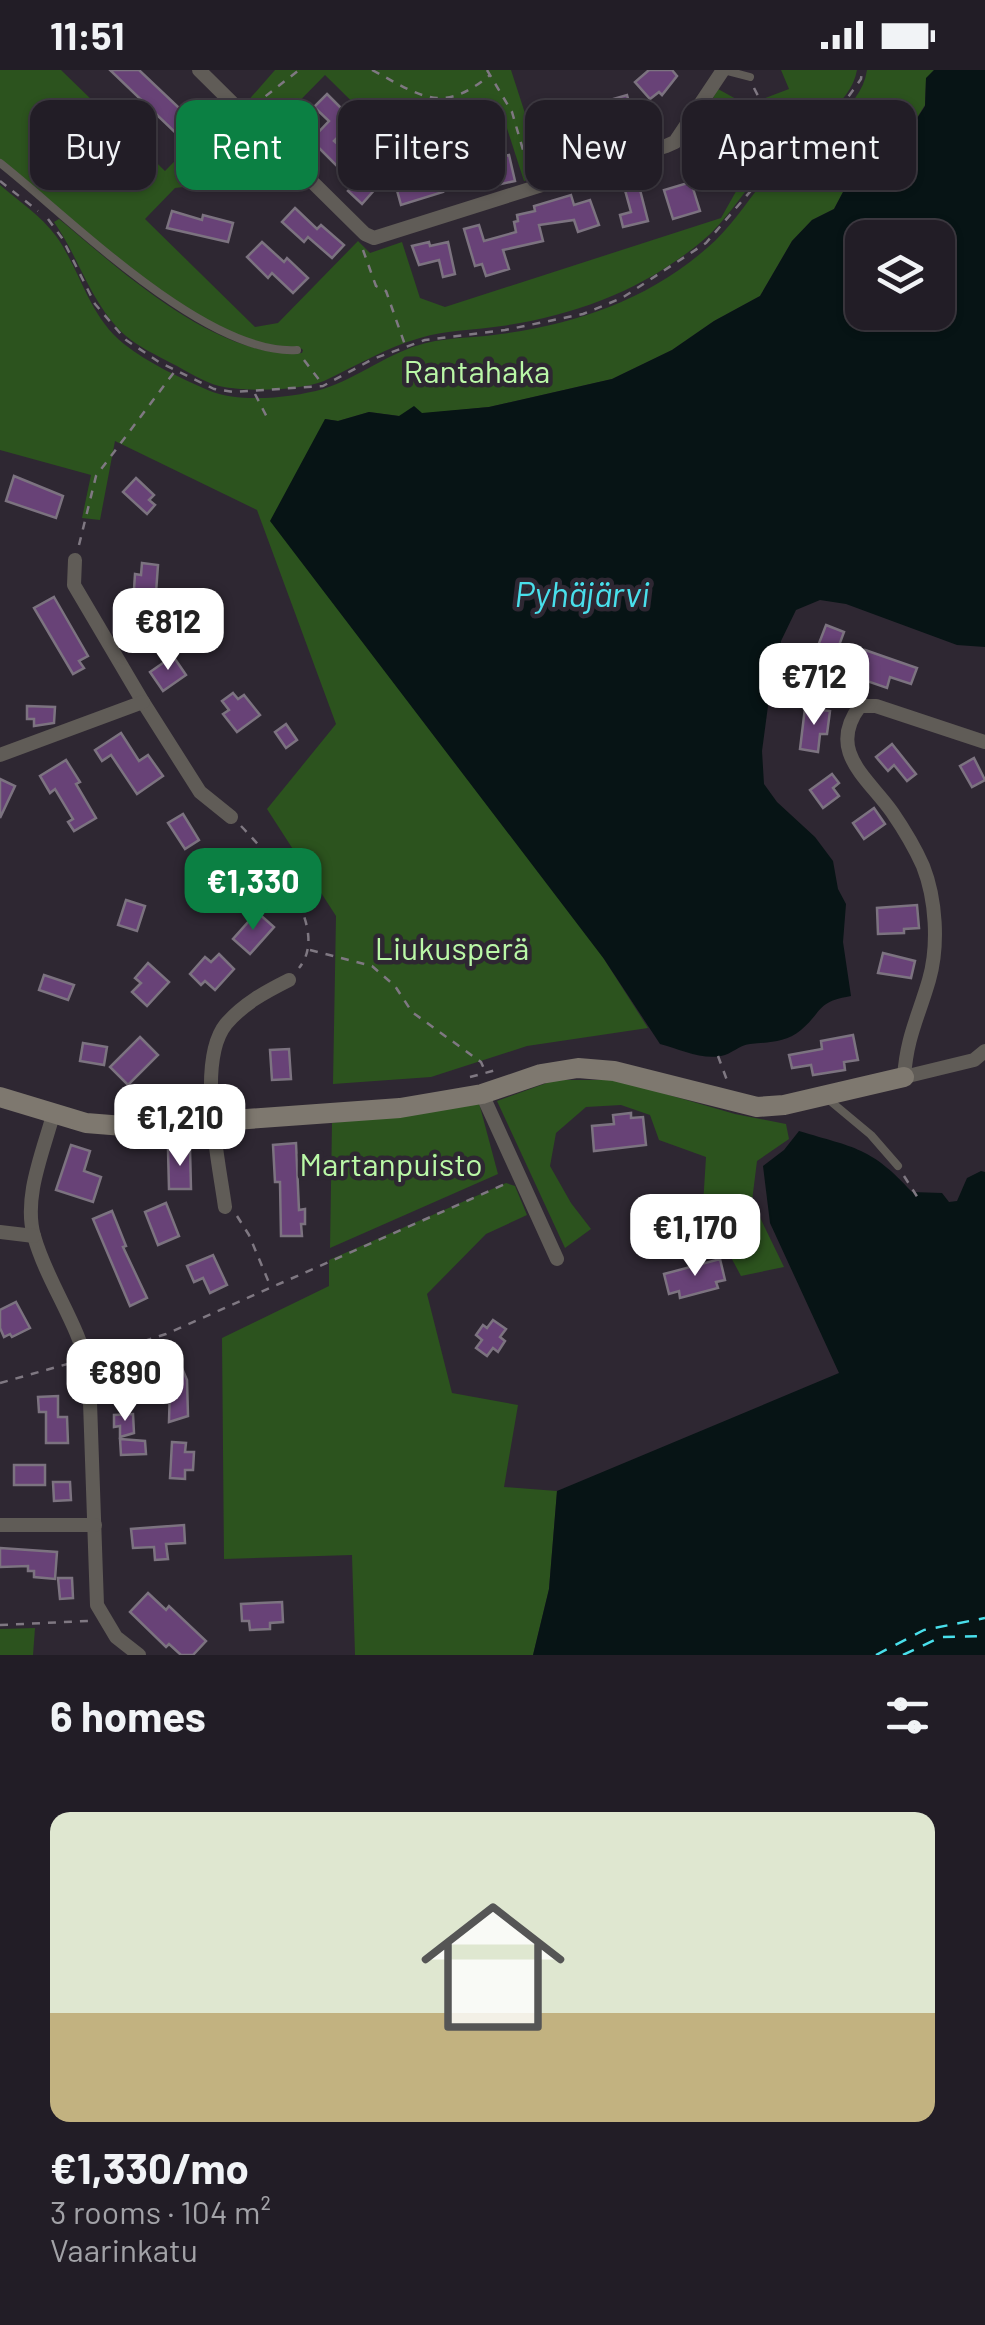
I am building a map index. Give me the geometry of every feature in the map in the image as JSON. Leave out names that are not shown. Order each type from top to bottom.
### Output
[{"type":"street","points":[[199,70],[229,100]]},
{"type":"street","points":[[662,146],[675,142],[723,70]]},
{"type":"street","points":[[318,187],[366,234],[382,238],[528,190]]},
{"type":"street","points":[[74,560],[74,585],[143,702],[200,792],[232,817]]},
{"type":"street","points":[[0,756],[143,702]]},
{"type":"street","points":[[904,1077],[906,1044],[930,978],[934,921],[922,865],[891,811],[855,768],[848,747],[851,718],[860,706],[876,706],[985,742]]},
{"type":"street","points":[[225,1207],[214,1122],[212,1064],[223,1027],[259,995],[288,980]]},
{"type":"street","points":[[0,1097],[86,1123],[136,1127],[400,1108],[484,1083],[578,1068],[614,1071],[747,1106],[784,1105],[974,1060],[985,1051]]},
{"type":"street","points":[[484,1083],[557,1259]]},
{"type":"street","points":[[53,1115],[34,1183],[34,1236],[86,1359],[91,1386],[95,1593],[102,1618],[126,1647],[139,1655]]},
{"type":"street","points":[[0,1232],[34,1236]]},
{"type":"street","points":[[0,1525],[95,1525]]},
{"type":"lane","points":[[723,70],[750,77]]},
{"type":"lane","points":[[0,163],[172,302],[245,342],[268,350],[297,350]]},
{"type":"lane","points":[[821,1094],[870,1135],[898,1166]]},
{"type":"path","points":[[260,100],[298,70]]},
{"type":"path","points":[[372,70],[424,98],[466,95],[490,76]]},
{"type":"path","points":[[487,70],[512,112],[525,157]]},
{"type":"path","points":[[846,100],[862,70]]},
{"type":"path","points":[[750,77],[757,100]]},
{"type":"path","points":[[0,180],[48,218],[94,304],[110,324],[142,351],[214,388],[255,393],[323,386],[425,340],[505,330],[583,314],[622,298],[706,243],[753,190]]},
{"type":"path","points":[[366,234],[362,255],[376,286],[386,291],[405,346]]},
{"type":"path","points":[[297,350],[323,386]]},
{"type":"path","points":[[74,560],[96,476],[176,370]]},
{"type":"path","points":[[255,393],[270,421]]},
{"type":"path","points":[[232,817],[264,850],[307,919],[310,950],[288,980]]},
{"type":"path","points":[[310,950],[372,966],[395,986],[412,1012],[480,1062],[484,1083]]},
{"type":"path","points":[[718,1056],[730,1087]]},
{"type":"path","points":[[898,1166],[918,1198]]},
{"type":"path","points":[[0,1382],[166,1334],[521,1176]]},
{"type":"path","points":[[225,1207],[242,1222],[270,1286]]},
{"type":"path","points":[[0,1624],[102,1618]]},
{"type":"green space","points":[[0,70],[61,70],[92,100],[30,100],[30,186],[0,160]]},
{"type":"green space","points":[[275,70],[511,70],[525,113],[525,181],[505,122],[505,100],[350,100],[325,75],[300,100],[249,100]]},
{"type":"green space","points":[[781,70],[857,70],[842,100],[760,100],[789,89]]},
{"type":"green space","name":"Liukusperä","points":[[867,70],[934,70],[926,79],[925,105],[916,119],[916,100],[853,100]]},
{"type":"green space","points":[[718,89],[738,100],[712,100]]},
{"type":"green space","points":[[176,160],[176,188],[145,219],[255,327],[278,323],[358,241],[370,253],[402,242],[420,298],[445,307],[721,218],[737,190],[747,190],[701,242],[656,274],[608,298],[529,321],[420,338],[324,381],[287,389],[219,386],[126,336],[95,296],[54,222],[59,219],[141,286],[203,327],[269,351],[303,350],[260,343],[220,328],[140,278],[35,190],[156,190],[156,162],[165,171]]},
{"type":"green space","name":"Liukusperä","points":[[0,185],[56,236],[93,306],[124,344],[154,364],[210,391],[251,398],[323,389],[412,347],[435,341],[529,330],[611,306],[685,266],[736,217],[757,190],[845,190],[834,209],[812,220],[792,241],[760,296],[672,350],[612,379],[489,407],[399,416],[369,412],[338,421],[325,419],[604,959],[648,1028],[527,1046],[431,1077],[333,1084],[336,916],[267,809],[336,724],[257,510],[115,441],[100,520],[82,518],[91,475],[0,450]]},
{"type":"green space","points":[[555,1080],[617,1080],[735,1114],[786,1124],[789,1139],[757,1161],[752,1201],[784,1267],[741,1276],[703,1205],[706,1157],[659,1140],[650,1115],[621,1105],[586,1107],[556,1133],[550,1166],[591,1229],[565,1248],[497,1101]]},
{"type":"green space","name":"Martanpuisto","points":[[479,1103],[498,1174],[330,1248],[332,1123]]},
{"type":"green space","points":[[506,1183],[515,1186],[527,1215],[486,1234],[427,1294],[452,1393],[518,1405],[504,1487],[557,1491],[549,1589],[533,1655],[355,1655],[352,1555],[224,1559],[222,1338],[329,1286],[329,1260]]},
{"type":"green space","points":[[35,1628],[33,1655],[0,1655],[0,1629]]},
{"type":"water","name":"Pyhäjärvi","points":[[934,70],[985,70],[985,647],[957,645],[846,604],[820,600],[796,610],[781,641],[779,675],[768,706],[762,751],[764,784],[833,861],[838,889],[846,904],[843,942],[851,996],[826,1004],[789,1037],[746,1045],[721,1056],[698,1055],[660,1044],[604,959],[270,521],[325,419],[338,421],[369,412],[399,416],[414,406],[422,413],[489,407],[612,379],[672,350],[760,296],[792,241],[812,220],[834,209],[845,190],[916,190],[916,120],[925,106],[926,78]]},
{"type":"water","points":[[799,1131],[861,1151],[885,1166],[912,1192],[942,1193],[949,1202],[957,1201],[967,1178],[985,1172],[985,1655],[533,1655],[549,1589],[557,1491],[839,1373],[770,1223],[763,1166],[784,1150]]},
{"type":"building","points":[[110,70],[139,70],[176,105],[176,133],[156,114],[156,100],[141,100]]},
{"type":"building","points":[[649,70],[672,70],[677,76],[662,95],[659,92],[650,99],[635,82]]},
{"type":"building","points":[[327,94],[338,105],[338,137],[334,141],[338,144],[338,167],[318,147],[318,133],[329,121],[318,111],[318,103]]},
{"type":"building","points":[[509,155],[515,181],[505,183],[505,156]]},
{"type":"building","points":[[682,185],[682,190],[693,190],[700,211],[673,219],[664,190]]},
{"type":"building","points":[[349,190],[374,190],[362,204]]},
{"type":"building","points":[[397,190],[442,190],[443,192],[401,205]]},
{"type":"building","points":[[625,190],[640,190],[648,221],[623,227],[620,215],[631,212]]},
{"type":"building","points":[[571,195],[574,205],[590,200],[599,225],[578,232],[574,220],[539,225],[543,241],[503,250],[509,269],[486,276],[482,264],[475,266],[464,229],[479,225],[484,241],[516,232],[517,215]]},
{"type":"building","points":[[295,208],[317,229],[321,225],[344,245],[332,258],[308,237],[304,242],[282,222]]},
{"type":"building","points":[[172,211],[202,220],[203,215],[233,223],[228,242],[167,228]]},
{"type":"building","points":[[262,242],[308,278],[293,293],[272,273],[268,278],[247,257]]},
{"type":"building","points":[[429,242],[430,246],[448,242],[455,274],[443,277],[439,260],[419,265],[412,246]]},
{"type":"building","points":[[14,476],[63,496],[56,518],[6,501]]},
{"type":"building","points":[[136,478],[154,495],[149,500],[155,505],[147,514],[123,492]]},
{"type":"building","points":[[142,563],[158,565],[155,607],[133,605],[135,574],[141,575]]},
{"type":"building","points":[[54,597],[88,656],[79,661],[84,668],[73,674],[34,608]]},
{"type":"building","points":[[826,625],[844,632],[834,659],[826,656],[823,663],[813,659]]},
{"type":"building","points":[[865,650],[917,668],[911,684],[890,677],[887,688],[861,679],[858,672]]},
{"type":"building","points":[[173,656],[186,675],[163,691],[150,672]]},
{"type":"building","points":[[233,693],[238,699],[244,695],[260,715],[237,732],[223,714],[229,710],[222,701]]},
{"type":"building","points":[[27,706],[55,707],[54,723],[34,726],[34,719],[27,719]]},
{"type":"building","points":[[805,708],[830,711],[827,734],[820,734],[818,752],[800,749]]},
{"type":"building","points":[[286,724],[297,740],[286,748],[275,732]]},
{"type":"building","points":[[121,733],[139,761],[148,755],[163,776],[137,794],[111,755],[102,761],[95,750]]},
{"type":"building","points":[[892,744],[916,774],[907,781],[894,765],[888,771],[876,757]]},
{"type":"building","points":[[974,758],[985,780],[972,787],[960,766]]},
{"type":"building","points":[[66,760],[96,818],[74,831],[68,822],[73,819],[55,789],[50,793],[40,776]]},
{"type":"building","points":[[832,774],[839,783],[833,788],[839,796],[823,808],[810,790]]},
{"type":"building","points":[[0,779],[15,786],[0,818]]},
{"type":"building","points":[[874,808],[885,824],[864,839],[853,823]]},
{"type":"building","points":[[183,814],[199,840],[185,849],[168,823]]},
{"type":"building","points":[[126,900],[145,906],[137,931],[118,925]]},
{"type":"building","points":[[917,905],[919,928],[878,934],[877,908]]},
{"type":"building","points":[[257,912],[274,927],[250,954],[233,939]]},
{"type":"building","points":[[883,953],[915,961],[911,978],[878,973]]},
{"type":"building","points":[[219,954],[234,969],[215,990],[205,981],[201,985],[190,974],[205,957],[211,962]]},
{"type":"building","points":[[148,963],[169,982],[147,1006],[132,992],[141,983],[135,978]]},
{"type":"building","points":[[44,975],[74,985],[68,1000],[39,990]]},
{"type":"building","points":[[853,1035],[858,1060],[844,1062],[845,1070],[813,1075],[811,1065],[792,1068],[789,1055],[822,1049],[821,1041]]},
{"type":"building","points":[[140,1037],[158,1055],[128,1085],[110,1067]]},
{"type":"building","points":[[83,1043],[107,1047],[104,1065],[80,1061]]},
{"type":"building","points":[[289,1049],[291,1079],[272,1080],[270,1050]]},
{"type":"building","points":[[631,1113],[631,1118],[643,1117],[646,1145],[594,1151],[592,1126],[614,1124],[613,1115]]},
{"type":"building","points":[[296,1143],[299,1210],[305,1209],[305,1224],[301,1224],[302,1236],[281,1236],[280,1182],[275,1182],[273,1145]]},
{"type":"building","points":[[71,1145],[90,1151],[84,1171],[101,1177],[93,1202],[56,1190]]},
{"type":"building","points":[[190,1149],[191,1189],[169,1189],[168,1150]]},
{"type":"building","points":[[166,1203],[179,1236],[158,1245],[145,1212]]},
{"type":"building","points":[[112,1211],[126,1246],[123,1247],[147,1298],[130,1306],[93,1219]]},
{"type":"building","points":[[213,1255],[227,1285],[210,1293],[203,1278],[194,1282],[187,1266]]},
{"type":"building","points":[[720,1259],[725,1280],[716,1282],[718,1288],[680,1298],[679,1291],[669,1294],[664,1274]]},
{"type":"building","points":[[16,1302],[30,1328],[4,1337],[0,1310]]},
{"type":"building","points":[[493,1320],[506,1329],[500,1337],[505,1341],[498,1352],[493,1348],[487,1356],[476,1348],[482,1340],[476,1335]]},
{"type":"building","points":[[179,1361],[187,1380],[188,1416],[169,1422],[170,1385],[163,1388],[155,1371]]},
{"type":"building","points":[[131,1383],[136,1394],[121,1401],[116,1390]]},
{"type":"building","points":[[58,1396],[58,1417],[67,1417],[68,1443],[46,1443],[46,1412],[39,1412],[38,1397]]},
{"type":"building","points":[[133,1414],[134,1433],[120,1437],[120,1426],[114,1427],[114,1415]]},
{"type":"building","points":[[120,1439],[145,1441],[146,1454],[121,1455]]},
{"type":"building","points":[[172,1442],[186,1443],[185,1452],[194,1452],[193,1470],[185,1470],[185,1479],[170,1478]]},
{"type":"building","points":[[14,1465],[45,1465],[45,1485],[14,1485]]},
{"type":"building","points":[[53,1482],[70,1482],[71,1500],[54,1501]]},
{"type":"building","points":[[184,1525],[185,1543],[166,1544],[168,1559],[155,1560],[154,1547],[133,1548],[131,1529]]},
{"type":"building","points":[[0,1548],[57,1552],[55,1579],[34,1577],[28,1566],[0,1567]]},
{"type":"building","points":[[58,1578],[72,1578],[73,1598],[60,1599]]},
{"type":"building","points":[[148,1593],[166,1610],[169,1606],[206,1641],[193,1655],[181,1655],[169,1644],[166,1647],[130,1612]]},
{"type":"building","points":[[282,1602],[283,1622],[270,1623],[270,1629],[250,1630],[249,1621],[242,1621],[241,1604]]},
{"type":"ferry route","points":[[876,1655],[924,1630],[985,1618]]},
{"type":"ferry route","points":[[903,1655],[941,1637],[985,1636]]},
{"type":"park label","name":"Rantahaka","points":[[477,372]]}]
